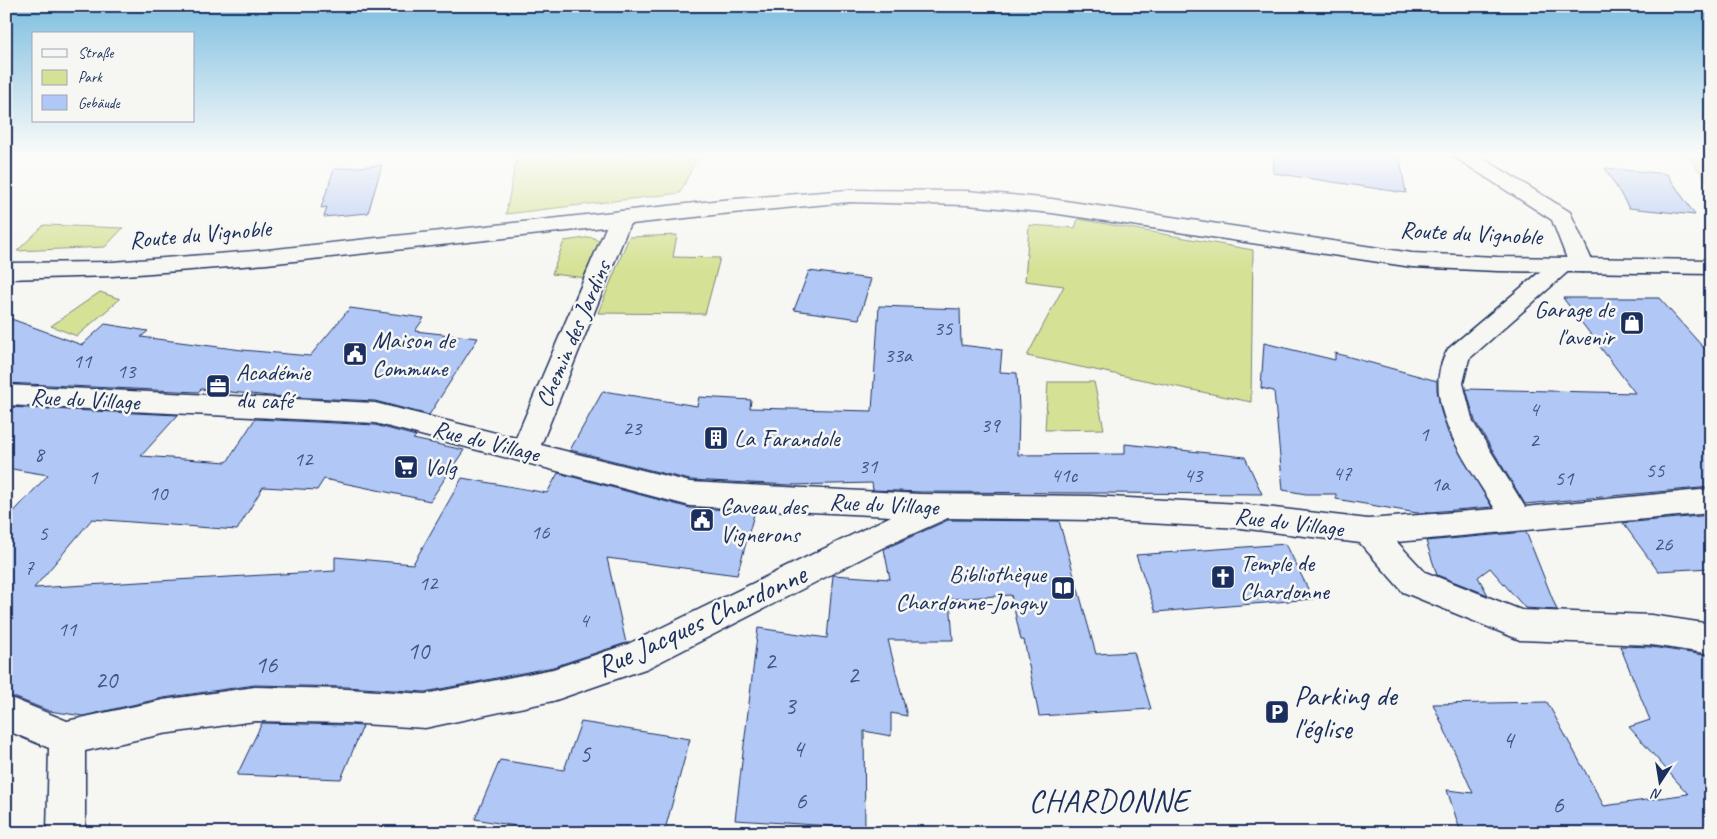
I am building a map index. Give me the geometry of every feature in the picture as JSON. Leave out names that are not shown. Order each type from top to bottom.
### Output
[{"type":"street","points":[[1517,520],[1458,424],[1450,383],[1457,355],[1572,265],[1576,254],[1562,217],[1525,193]]},
{"type":"street","name":"Route du Vignoble","points":[[6,271],[112,269],[267,257],[621,218],[849,196],[968,198],[1052,206],[1412,260],[1711,267]]},
{"type":"street","name":"Chemin des Jardins","points":[[525,450],[621,218]]},
{"type":"street","name":"Rue du Village","points":[[6,395],[375,413],[525,450],[690,494],[945,507],[1091,508],[1240,516],[1368,532],[1711,501]]},
{"type":"street","name":"Rue Jacques Chardonne","points":[[68,738],[163,717],[255,704],[347,706],[425,711],[553,685],[636,657],[875,537],[945,507]]},
{"type":"street","points":[[1368,532],[1414,582],[1520,625],[1651,630],[1711,639]]},
{"type":"street","points":[[6,713],[68,738],[66,833]]},
{"type":"green space","points":[[510,193],[679,193],[506,214]]},
{"type":"green space","points":[[1078,219],[1253,250],[1251,402],[1027,356],[1064,286],[1025,281],[1029,225],[1075,228]]},
{"type":"green space","points":[[44,225],[123,228],[105,247],[17,251]]},
{"type":"green space","points":[[677,235],[673,257],[720,258],[705,314],[598,313],[629,237]]},
{"type":"green space","points":[[592,237],[603,244],[587,278],[552,274],[564,241]]},
{"type":"green space","points":[[100,292],[120,299],[77,336],[51,326]]},
{"type":"green space","points":[[1048,382],[1094,382],[1104,429],[1045,430]]},
{"type":"building","points":[[326,193],[374,193],[368,213],[324,217],[327,207],[321,208]]},
{"type":"building","points":[[1620,193],[1680,193],[1695,215],[1629,208]]},
{"type":"building","points":[[809,271],[871,279],[859,319],[794,310]]},
{"type":"building","points":[[1563,298],[1659,298],[1711,356],[1711,487],[1525,504],[1475,421],[1466,389],[1635,393]]},
{"type":"building","points":[[879,306],[960,309],[961,345],[1002,350],[1000,372],[1017,373],[1019,408],[1018,455],[1125,454],[1125,444],[1245,457],[1262,494],[920,492],[873,490],[872,483],[791,485],[690,480],[570,450],[603,391],[697,406],[699,397],[751,400],[750,408],[872,411]]},
{"type":"building","points":[[350,308],[424,318],[415,331],[478,338],[429,415],[375,401],[270,396],[201,389],[198,392],[6,383],[6,317],[82,345],[105,324],[148,331],[141,337],[242,350],[310,356]]},
{"type":"building","points":[[1264,343],[1335,360],[1335,353],[1437,381],[1441,411],[1448,433],[1492,507],[1417,513],[1336,499],[1336,494],[1306,494],[1283,490],[1274,391],[1261,388]]},
{"type":"building","points":[[6,407],[178,415],[141,456],[227,462],[255,419],[375,425],[416,436],[413,439],[464,450],[430,501],[324,479],[317,490],[263,487],[237,530],[92,519],[34,588],[335,571],[335,557],[413,564],[462,478],[547,493],[558,473],[690,508],[755,511],[737,575],[607,558],[626,643],[553,667],[425,692],[347,687],[255,685],[163,698],[83,716],[49,711],[6,694],[6,520],[48,475],[6,468]]},
{"type":"building","points":[[1711,515],[1711,568],[1658,571],[1623,523]]},
{"type":"building","points":[[948,520],[1059,521],[1096,654],[1134,652],[1151,709],[1039,716],[1024,640],[1021,640],[1011,595],[950,599],[953,640],[888,640],[907,716],[891,713],[891,736],[864,731],[865,828],[735,820],[758,628],[827,638],[833,575],[890,579],[884,549]]},
{"type":"building","points":[[1526,532],[1557,610],[1525,608],[1490,568],[1478,577],[1488,595],[1437,575],[1426,541]]},
{"type":"building","name":"Temple de Chardonne","points":[[1286,544],[1313,599],[1156,612],[1136,555]]},
{"type":"building","points":[[1620,646],[1651,647],[1711,656],[1711,833],[1461,833],[1447,790],[1473,793],[1433,704],[1547,702],[1604,806],[1688,794],[1629,727],[1650,720]]},
{"type":"building","points":[[581,722],[690,739],[664,833],[532,833],[533,829],[475,819],[500,760],[564,770]]},
{"type":"building","points":[[262,723],[363,726],[341,779],[237,775]]},
{"type":"place","name":"Garage de l'avenir","points":[[1632,323]]},
{"type":"place","name":"Maison de Commune","points":[[355,354]]},
{"type":"place","name":"Académie du café","points":[[218,386]]},
{"type":"place","name":"La Farandole","points":[[716,438]]},
{"type":"place","name":"Volg","points":[[406,467]]},
{"type":"place","name":"Caveau des Vignerons","points":[[702,520]]},
{"type":"place","name":"Temple de Chardonne","points":[[1223,577]]},
{"type":"place","name":"Bibliothèque Chardonne-Jongny","points":[[1063,588]]},
{"type":"place","name":"Parking de l'église","points":[[1277,712]]},
{"type":"district","name":"CHARDONNE","points":[[1109,800]]}]
